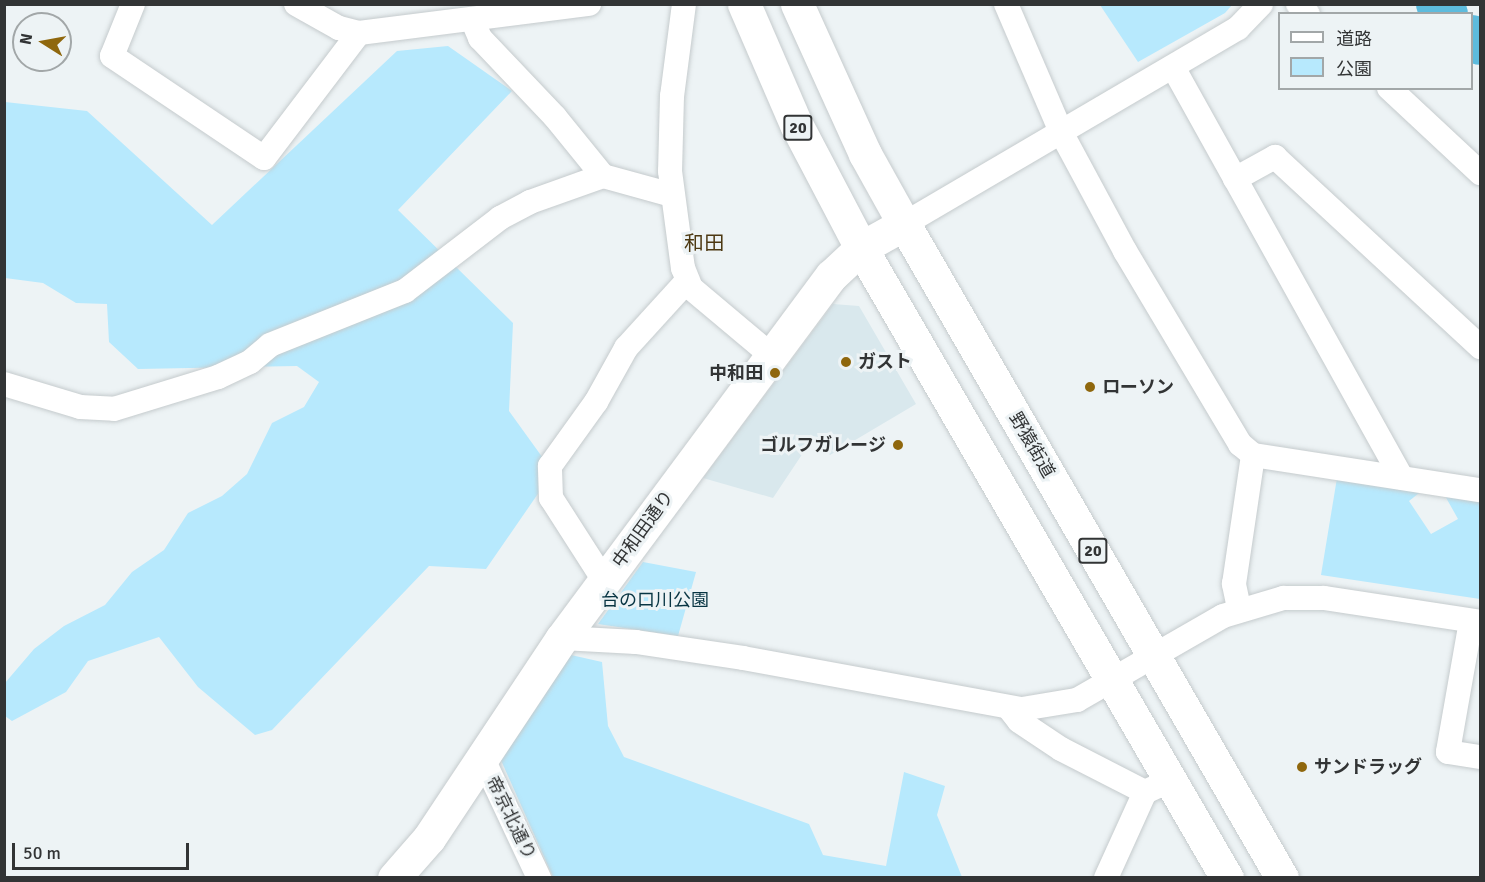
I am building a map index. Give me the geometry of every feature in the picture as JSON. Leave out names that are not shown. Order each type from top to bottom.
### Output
[{"type":"main road","name":"20","points":[[744,4],[796,124],[861,248],[1114,678],[1158,786],[1227,878]]},
{"type":"main road","name":"野猿街道","points":[[796,4],[865,154],[1282,878]]},
{"type":"main road","name":"中和田通り","points":[[394,878],[429,838],[562,638],[831,276],[861,248],[904,224]]},
{"type":"street","points":[[132,4],[112,56],[264,159],[345,22]]},
{"type":"street","points":[[296,4],[345,22],[472,19],[502,10],[589,4]]},
{"type":"street","points":[[684,4],[672,96],[672,195],[687,281],[772,356]]},
{"type":"street","points":[[1006,4],[1062,134],[1131,262],[1240,444],[1253,455],[1480,490]]},
{"type":"street","points":[[904,224],[1062,134],[1238,28],[1261,4]]},
{"type":"street","points":[[472,19],[480,38],[555,117],[603,176]]},
{"type":"street","points":[[1173,68],[1402,478]]},
{"type":"street","points":[[1391,90],[1480,173]]},
{"type":"street","points":[[1235,179],[1275,157],[1480,347]]},
{"type":"street","points":[[4,384],[80,407],[114,409],[218,377],[250,362],[270,345],[405,291],[500,218],[530,202],[603,176],[672,195]]},
{"type":"street","points":[[604,582],[551,498],[550,466],[596,402],[626,348],[687,281]]},
{"type":"street","points":[[1239,608],[1234,584],[1253,455]]},
{"type":"street","points":[[562,638],[636,642],[742,658],[1009,708],[1062,705],[1077,700],[1239,608],[1283,598],[1324,598],[1476,621],[1448,752],[1480,757]]},
{"type":"street","points":[[1009,708],[1018,721],[1061,749],[1158,786],[1106,878]]},
{"type":"street","name":"帝京北通り","points":[[483,759],[539,878]]},
{"type":"shaded area","points":[[833,304],[859,306],[916,404],[830,455],[818,441],[807,447],[773,498],[703,478]]},
{"type":"green space","points":[[1100,5],[1232,5],[1225,13],[1138,62]]},
{"type":"green space","points":[[448,46],[512,91],[398,210],[513,323],[509,411],[553,472],[486,569],[429,566],[272,730],[255,735],[198,687],[159,637],[88,661],[66,692],[12,721],[5,716],[5,683],[34,649],[64,626],[105,605],[132,572],[164,550],[188,513],[222,496],[247,474],[272,423],[304,407],[319,382],[297,366],[138,369],[109,342],[107,304],[76,303],[43,283],[5,278],[5,102],[87,111],[212,225],[397,51]]},
{"type":"green space","points":[[1337,478],[1423,490],[1409,501],[1431,534],[1458,519],[1444,494],[1480,498],[1480,599],[1321,575]]},
{"type":"green space","name":"台の口川公園","points":[[643,562],[696,572],[678,636],[598,624]]},
{"type":"green space","points":[[571,655],[602,662],[608,726],[624,757],[809,824],[823,855],[886,866],[904,772],[945,786],[937,815],[962,877],[553,877],[500,758]]},
{"type":"waterway","points":[[1437,4],[1445,12]]},
{"type":"waterway","points":[[1473,37],[1480,44]]},
{"type":"place","name":"ガスト","points":[[846,362]]},
{"type":"place","name":"中和田","points":[[775,373]]},
{"type":"place","name":"ローソン","points":[[1090,387]]},
{"type":"place","name":"ゴルフガレージ","points":[[898,445]]},
{"type":"place","name":"サンドラッグ","points":[[1302,767]]},
{"type":"district","name":"和田","points":[[704,243]]}]
